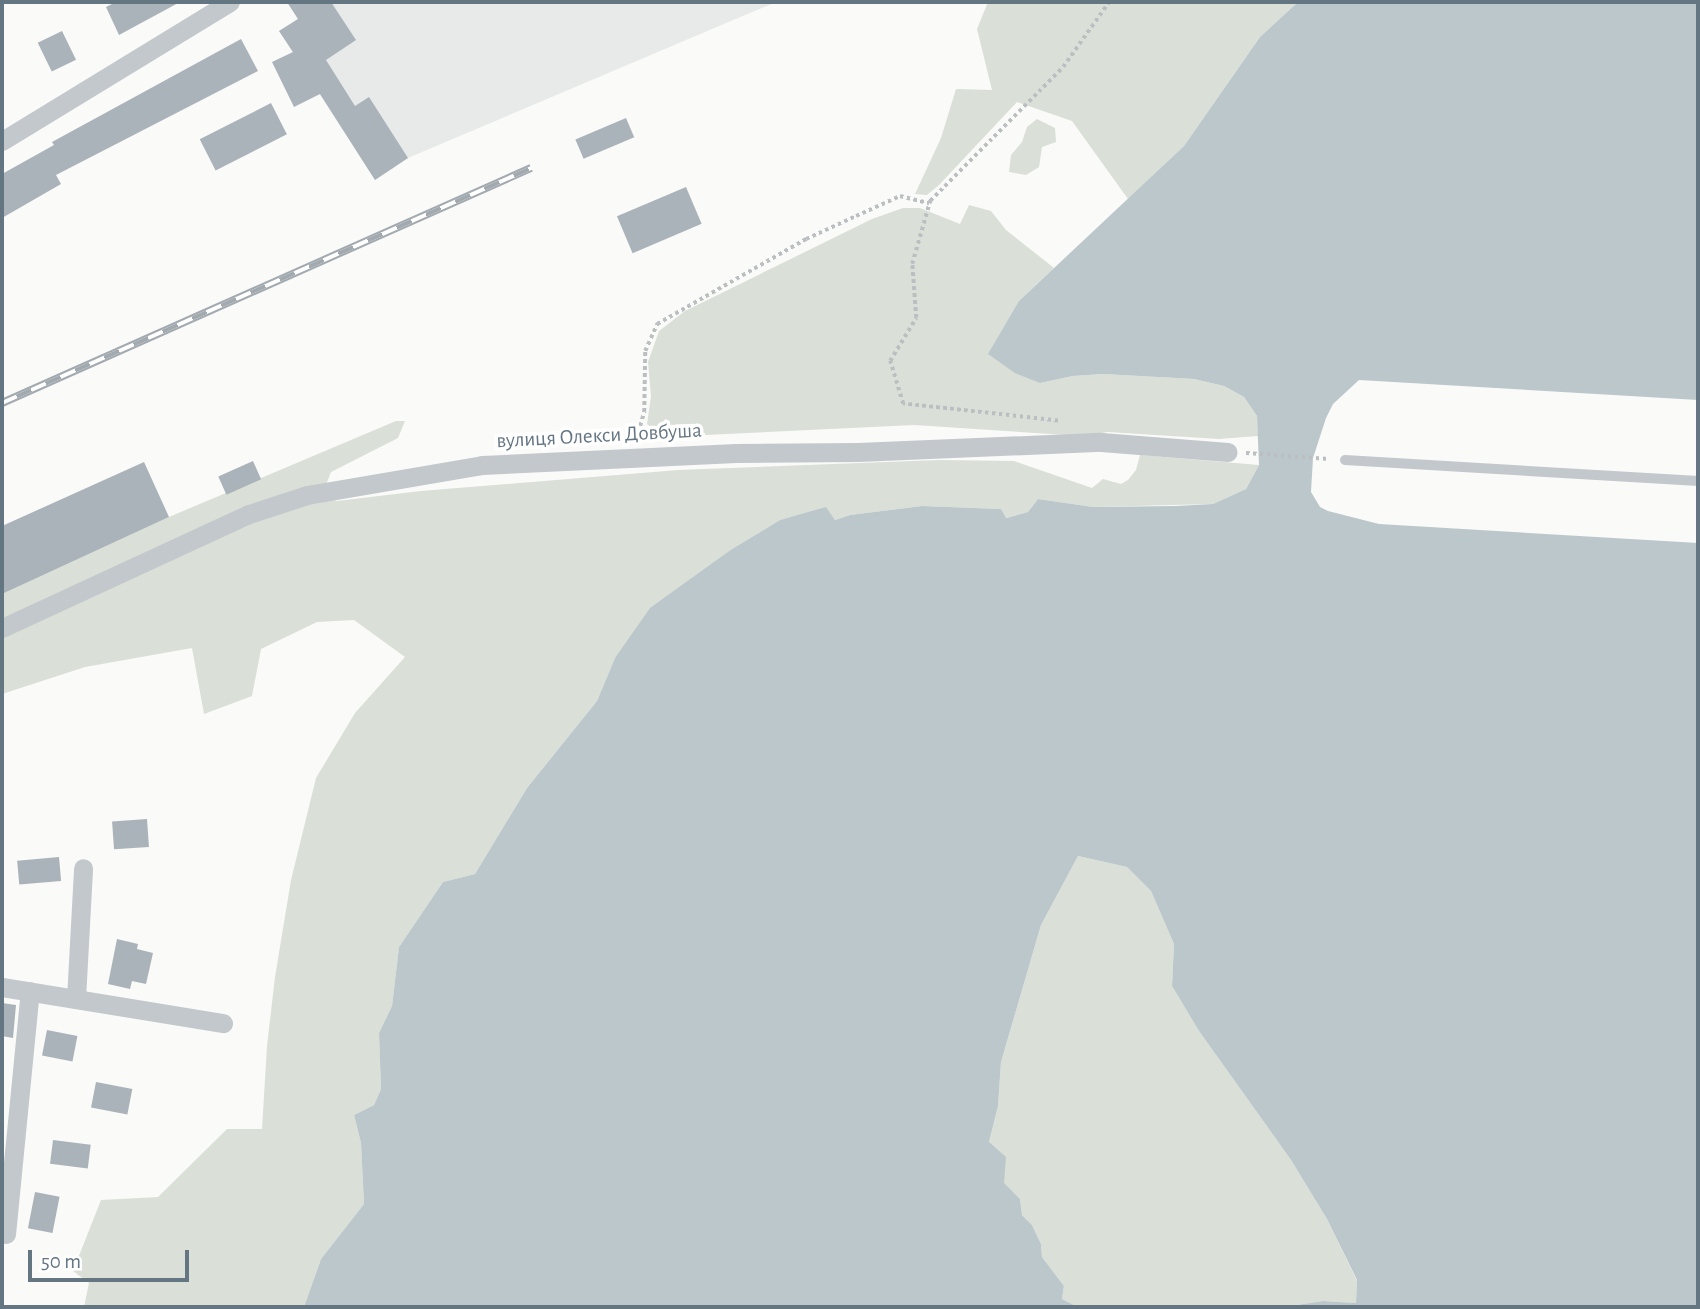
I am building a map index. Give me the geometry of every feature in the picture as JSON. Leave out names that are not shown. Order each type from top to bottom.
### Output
[{"type":"street","points":[[2,141],[230,2]]},
{"type":"street","name":"вулиця Олекси Довбуша","points":[[2,628],[249,514],[307,495],[482,465],[1101,442],[1228,452]]},
{"type":"street","points":[[76,999],[83,868]]},
{"type":"street","points":[[2,986],[223,1023]]},
{"type":"street","points":[[6,1234],[30,991]]},
{"type":"lane","points":[[1345,460],[1698,481]]},
{"type":"path","points":[[1068,423],[903,404],[890,361],[916,318],[912,264],[929,203],[1063,67],[1109,2]]},
{"type":"path","points":[[611,459],[640,426],[643,412],[643,362],[657,324],[806,239],[900,196],[929,203]]},
{"type":"path","points":[[1228,452],[1345,460]]},
{"type":"shaded area","points":[[287,2],[776,2],[408,158],[375,180],[279,31],[298,19]]},
{"type":"shaded area","points":[[988,2],[1298,2],[1260,37],[1184,146],[1128,199],[1072,121],[1017,102],[939,185],[927,195],[915,194],[941,138],[956,89],[992,90],[977,29]]},
{"type":"shaded area","points":[[1298,2],[1698,2],[1698,400],[1359,380],[1333,404],[1326,418],[1313,458],[1311,492],[1320,507],[1328,511],[1379,524],[1698,543],[1698,1307],[1284,1307],[1323,1301],[1356,1303],[1357,1280],[1327,1219],[1291,1160],[1199,1031],[1172,986],[1174,944],[1151,891],[1127,867],[1078,856],[1041,925],[1001,1062],[998,1106],[989,1142],[1006,1157],[1004,1183],[1020,1199],[1022,1215],[1032,1225],[1041,1244],[1042,1257],[1064,1286],[1062,1299],[1078,1307],[304,1307],[321,1259],[364,1204],[361,1143],[354,1115],[374,1105],[381,1089],[379,1033],[392,1006],[399,947],[443,882],[475,874],[527,788],[597,701],[615,658],[650,608],[732,549],[780,520],[826,507],[835,520],[850,515],[922,506],[1001,509],[1006,518],[1028,512],[1038,499],[1093,507],[1176,506],[1213,504],[1246,489],[1259,465],[1257,416],[1244,397],[1224,386],[1194,379],[1103,374],[1073,376],[1040,383],[1015,373],[988,354],[1019,301],[1184,146],[1260,37]]},
{"type":"shaded area","points":[[1037,119],[1055,128],[1056,142],[1042,147],[1039,167],[1026,175],[1009,172],[1011,155],[1022,142],[1027,127]]},
{"type":"shaded area","points":[[969,205],[991,211],[1006,230],[1054,268],[1019,301],[1040,383],[1073,376],[1103,374],[1194,379],[1224,386],[1244,397],[1257,416],[1258,436],[1219,439],[1108,432],[1081,436],[914,425],[662,437],[647,424],[651,396],[648,362],[659,331],[685,311],[872,219],[903,208],[920,208],[960,224]]},
{"type":"shaded area","points":[[396,421],[405,421],[398,438],[331,472],[327,482],[330,499],[337,501],[421,491],[678,470],[939,460],[1014,461],[1092,488],[1103,479],[1121,484],[1128,480],[1136,470],[1140,455],[1259,465],[1246,489],[1213,504],[1093,507],[1038,499],[1028,512],[1005,518],[1001,509],[922,506],[850,515],[835,520],[826,508],[780,520],[732,549],[708,567],[615,658],[597,701],[527,788],[475,874],[443,882],[399,947],[392,1006],[379,1033],[381,1089],[374,1105],[354,1115],[361,1143],[364,1204],[321,1259],[304,1307],[84,1307],[89,1283],[73,1271],[101,1200],[158,1197],[227,1129],[262,1129],[275,977],[291,880],[316,778],[355,713],[405,657],[354,620],[317,622],[261,649],[252,696],[204,714],[192,648],[85,667],[2,694],[2,594],[169,517]]},
{"type":"shaded area","points":[[1078,856],[1127,867],[1151,891],[1174,944],[1172,986],[1199,1031],[1291,1160],[1327,1219],[1357,1281],[1356,1303],[1323,1301],[1284,1307],[1078,1307],[1062,1299],[1064,1286],[1042,1257],[1041,1244],[1032,1225],[1022,1215],[1020,1199],[1003,1183],[989,1142],[998,1106],[1001,1062],[1041,925]]},
{"type":"building","points":[[116,2],[180,2],[119,35],[106,7]]},
{"type":"building","points":[[287,2],[331,2],[356,40],[326,60],[355,106],[369,97],[408,158],[375,180],[320,94],[294,107],[272,62],[293,52],[279,31],[298,19]]},
{"type":"building","points":[[62,31],[76,60],[52,72],[38,43]]},
{"type":"building","points":[[241,39],[258,71],[56,175],[61,184],[2,218],[2,174],[54,145],[52,142]]},
{"type":"building","points":[[271,103],[287,134],[216,171],[200,139]]},
{"type":"building","points":[[626,118],[634,137],[584,159],[575,139]]},
{"type":"building","points":[[686,187],[702,224],[633,253],[617,216]]},
{"type":"building","points":[[253,461],[261,479],[226,495],[218,476]]},
{"type":"building","points":[[144,462],[169,517],[2,594],[2,526]]},
{"type":"building","points":[[147,819],[149,847],[114,849],[112,821]]},
{"type":"building","points":[[59,857],[61,881],[19,885],[17,861]]},
{"type":"building","points":[[117,939],[138,944],[137,949],[153,953],[146,984],[132,981],[130,989],[108,984]]},
{"type":"building","points":[[2,1003],[16,1005],[13,1038],[2,1036]]},
{"type":"building","points":[[47,1030],[77,1036],[72,1061],[42,1056]]},
{"type":"building","points":[[96,1082],[132,1089],[127,1115],[91,1108]]},
{"type":"building","points":[[53,1140],[91,1145],[88,1168],[50,1164]]},
{"type":"building","points":[[35,1192],[60,1197],[52,1233],[28,1228]]},
{"type":"railway","points":[[2,403],[531,168]]}]
